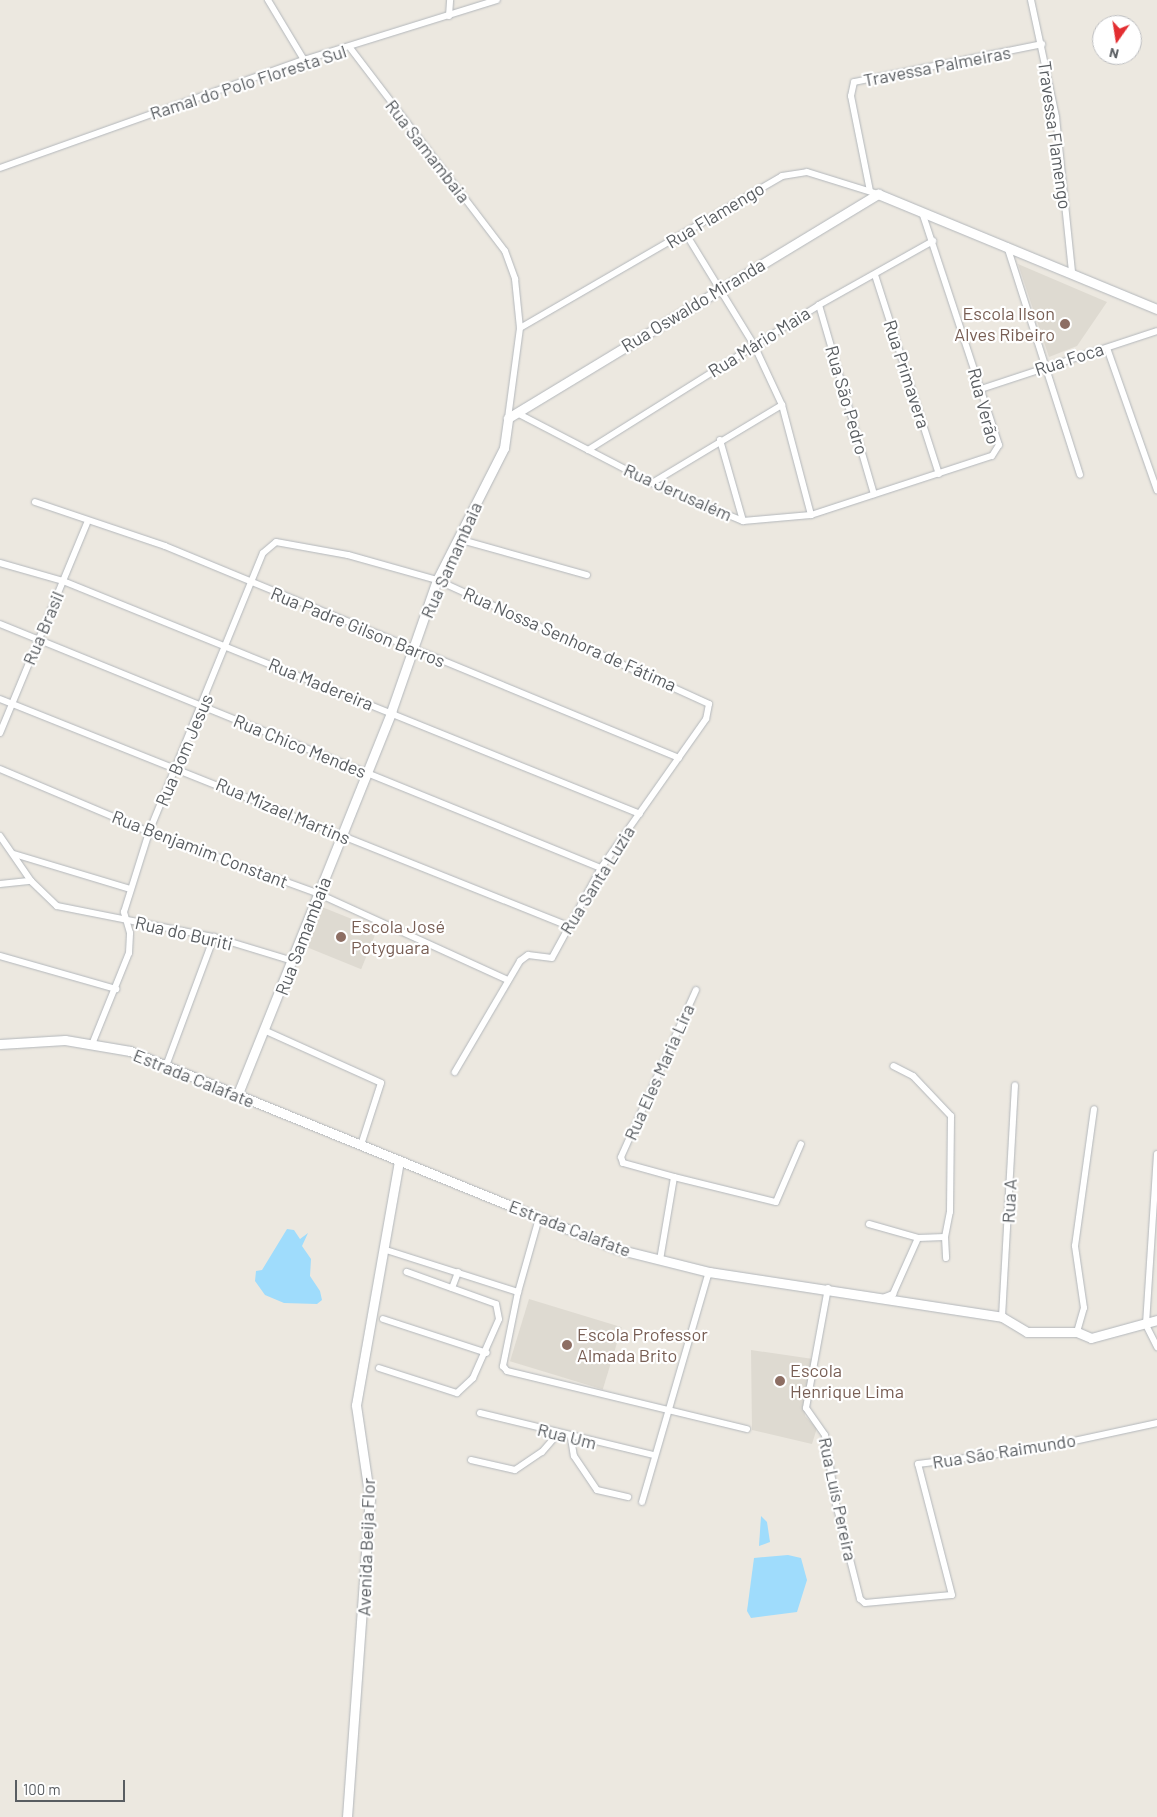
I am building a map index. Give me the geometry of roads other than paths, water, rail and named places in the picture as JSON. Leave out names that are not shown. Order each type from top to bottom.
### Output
[{"type":"street","points":[[268,0],[304,60]]},
{"type":"street","points":[[449,16],[450,0]]},
{"type":"street","name":"Ramal do Polo Floresta Sul","points":[[0,168],[304,60],[351,49],[497,0]]},
{"type":"street","name":"Travessa Flamengo","points":[[1031,0],[1042,44],[1056,118],[1072,272]]},
{"type":"street","name":"Travessa Palmeiras","points":[[874,193],[851,96],[854,82],[1042,44]]},
{"type":"street","name":"Rua Samambaia","points":[[237,1096],[266,1031],[390,712],[437,580],[504,448],[520,328],[515,279],[505,251],[351,49]]},
{"type":"street","name":"Rua Flamengo","points":[[520,328],[686,234],[782,176],[799,171],[874,193],[1006,244],[1157,309]]},
{"type":"street","name":"Rua Oswaldo Miranda","points":[[508,418],[874,193]]},
{"type":"street","name":"Rua Verão","points":[[922,212],[933,240],[999,445],[992,456]]},
{"type":"street","points":[[686,234],[754,345],[782,406],[811,516]]},
{"type":"street","name":"Rua Mário Maia","points":[[588,450],[819,305],[875,275],[933,240]]},
{"type":"street","points":[[1006,244],[1042,368],[1080,476]]},
{"type":"street","name":"Rua Primavera","points":[[875,275],[939,474]]},
{"type":"street","name":"Rua São Pedro","points":[[819,305],[874,494]]},
{"type":"street","name":"Rua Foca","points":[[981,389],[1157,331]]},
{"type":"street","points":[[1107,348],[1157,490]]},
{"type":"street","points":[[652,483],[720,440],[782,406]]},
{"type":"street","name":"Rua Jerusalém","points":[[517,413],[652,483],[743,521],[811,516],[992,456]]},
{"type":"street","points":[[720,440],[743,521]]},
{"type":"street","name":"Rua Padre Gilson Barros","points":[[35,502],[87,523],[165,546],[412,650],[679,758]]},
{"type":"street","name":"Rua Brasil","points":[[0,733],[87,523]]},
{"type":"street","points":[[458,539],[587,575]]},
{"type":"street","name":"Rua Nossa Senhora de Fátima","points":[[268,545],[276,542],[348,555],[437,580],[702,697],[709,704],[706,719]]},
{"type":"street","name":"Rua Bom Jesus","points":[[93,1042],[129,953],[128,920],[124,912],[150,832],[268,545]]},
{"type":"street","name":"Rua Madereira","points":[[0,563],[63,581],[228,646],[640,814]]},
{"type":"street","name":"Rua Chico Mendes","points":[[0,624],[601,868]]},
{"type":"street","name":"Rua Mizael Martins","points":[[0,699],[176,766],[341,835],[566,925]]},
{"type":"street","name":"Rua Santa Luzia","points":[[455,1072],[508,980],[525,956],[552,958],[566,925],[601,868],[706,719]]},
{"type":"street","name":"Rua Benjamim Constant","points":[[0,769],[150,832],[319,894],[508,980]]},
{"type":"street","name":"Rua do Buriti","points":[[0,836],[31,880],[52,904],[73,911],[128,920],[214,938],[293,961]]},
{"type":"street","points":[[14,854],[130,890]]},
{"type":"street","points":[[0,884],[31,880]]},
{"type":"street","points":[[166,1066],[214,938]]},
{"type":"street","points":[[0,956],[116,989]]},
{"type":"street","name":"Rua Eles Maria Lira","points":[[674,1177],[623,1163],[621,1155],[696,990]]},
{"type":"street","points":[[266,1031],[381,1083],[361,1145]]},
{"type":"street","name":"Estrada Calafate","points":[[0,1044],[93,1042],[166,1066],[617,1249],[709,1272],[885,1297],[938,1310],[1002,1317],[1027,1332],[1077,1332],[1091,1338],[1146,1325],[1157,1320]]},
{"type":"street","points":[[893,1066],[913,1076],[952,1116],[950,1212],[945,1238],[946,1258]]},
{"type":"street","name":"Rua A","points":[[1002,1317],[1016,1086]]},
{"type":"street","points":[[1077,1332],[1084,1308],[1075,1246],[1094,1109]]},
{"type":"street","points":[[660,1260],[674,1177],[774,1203],[801,1144]]},
{"type":"street","points":[[1157,1154],[1146,1325],[1157,1347]]},
{"type":"street","name":"Avenida Beija Flor","points":[[347,1817],[370,1500],[356,1405],[399,1161]]},
{"type":"street","points":[[539,1218],[518,1292],[503,1366],[507,1371],[668,1408],[747,1429]]},
{"type":"street","points":[[869,1224],[918,1238],[945,1238]]},
{"type":"street","points":[[885,1297],[893,1294],[918,1238]]},
{"type":"street","points":[[383,1249],[518,1292]]},
{"type":"street","points":[[379,1368],[457,1393],[473,1378],[487,1353],[500,1308],[407,1272]]},
{"type":"street","points":[[452,1288],[458,1272]]},
{"type":"street","points":[[642,1502],[654,1455],[709,1272]]},
{"type":"street","name":"Rua Luís Pereira","points":[[828,1288],[806,1408],[825,1435],[832,1487],[860,1598],[865,1602],[947,1598],[952,1595],[951,1585]]},
{"type":"street","points":[[383,1319],[487,1353]]},
{"type":"street","name":"Rua Um","points":[[480,1412],[557,1435],[654,1455]]},
{"type":"street","name":"Rua São Raimundo","points":[[951,1585],[918,1464],[1037,1449],[1157,1423]]},
{"type":"street","points":[[471,1460],[515,1470],[542,1452],[557,1435]]},
{"type":"street","points":[[571,1438],[574,1456],[596,1490],[628,1497]]},
{"type":"water","points":[[287,1229],[294,1230],[300,1239],[308,1233],[302,1246],[311,1259],[310,1276],[320,1291],[322,1300],[317,1304],[284,1303],[265,1295],[255,1281],[256,1271],[262,1270]]},
{"type":"water","points":[[761,1516],[767,1522],[770,1542],[759,1546]]},
{"type":"water","points":[[788,1555],[801,1558],[807,1580],[797,1612],[751,1618],[747,1611],[754,1558]]},
{"type":"place","name":"Escola Ilson Alves Ribeiro","points":[[1065,324]]},
{"type":"place","name":"Escola José Potyguara","points":[[341,937]]},
{"type":"place","name":"Escola Professor Almada Brito","points":[[567,1345]]},
{"type":"place","name":"Escola Henrique Lima","points":[[780,1381]]}]
